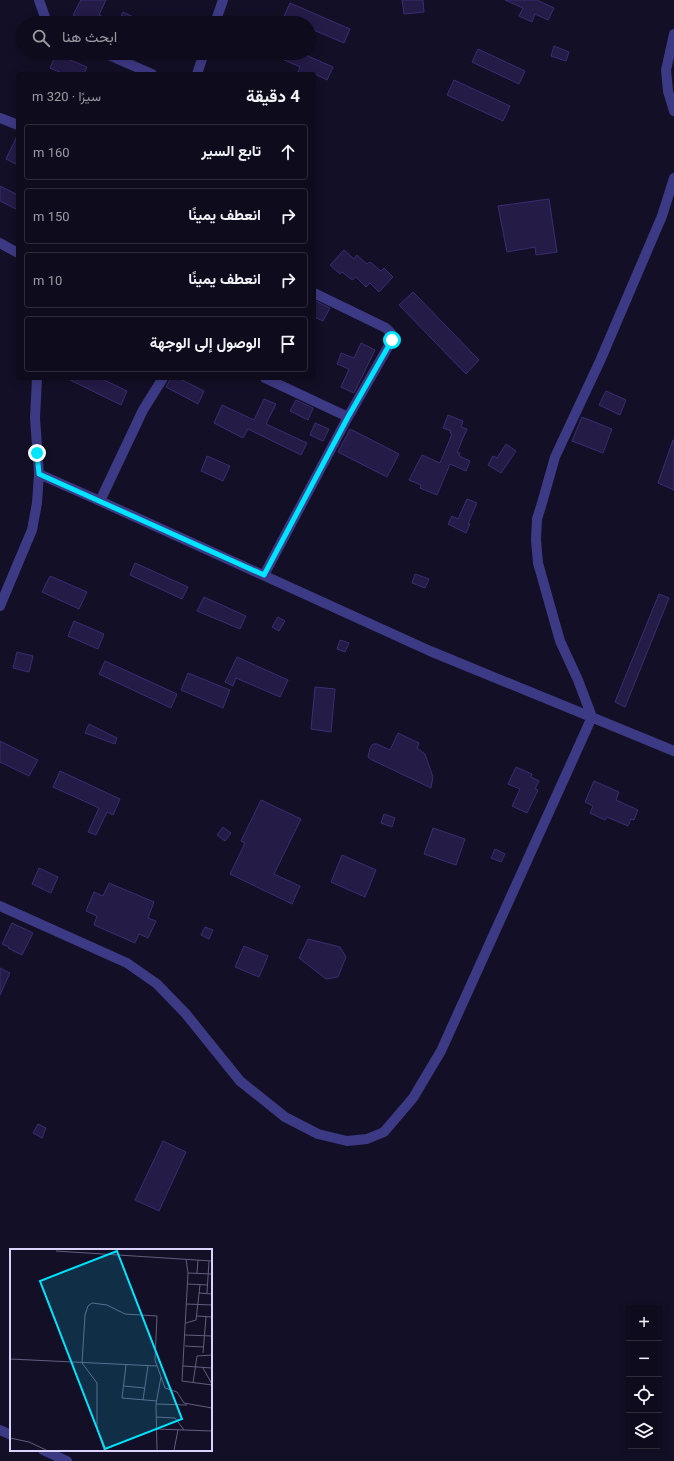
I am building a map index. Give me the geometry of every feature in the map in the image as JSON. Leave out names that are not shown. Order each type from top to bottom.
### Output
[{"type":"street","points":[[39,0],[45,16]]},
{"type":"street","points":[[217,16],[223,0]]},
{"type":"street","points":[[674,34],[666,70],[668,91],[674,111]]},
{"type":"street","points":[[120,60],[147,72]]},
{"type":"street","points":[[198,72],[202,60]]},
{"type":"street","points":[[0,118],[16,124]]},
{"type":"street","points":[[0,906],[127,963],[157,984],[186,1014],[240,1081],[285,1117],[318,1134],[347,1141],[367,1139],[384,1132],[412,1098],[441,1051],[592,717],[578,680],[560,641],[538,563],[536,520],[556,457],[616,325],[662,216],[674,178]]},
{"type":"street","points":[[0,243],[16,252]]},
{"type":"street","points":[[264,575],[348,417],[392,340],[391,333],[386,328],[316,294]]},
{"type":"street","points":[[0,606],[32,530],[37,503],[39,474],[35,418],[37,380]]},
{"type":"street","points":[[36,389],[39,380]]},
{"type":"street","points":[[100,501],[143,410],[162,380]]},
{"type":"street","points":[[269,380],[348,417]]},
{"type":"street","points":[[39,474],[430,651],[674,751]]},
{"type":"street","points":[[0,1430],[10,1435]]},
{"type":"street","points":[[45,1451],[67,1461]]},
{"type":"building","points":[[81,0],[106,0],[99,15],[101,16],[73,15]]},
{"type":"building","points":[[402,0],[423,0],[424,12],[404,14]]},
{"type":"building","points":[[505,0],[537,0],[554,8],[548,20],[535,14],[532,22],[519,16],[523,8]]},
{"type":"building","points":[[290,3],[350,29],[344,43],[316,31],[316,16],[284,16]]},
{"type":"building","points":[[123,12],[131,16],[121,16]]},
{"type":"building","points":[[554,46],[569,52],[566,61],[551,56]]},
{"type":"building","points":[[478,49],[525,71],[519,84],[472,62]]},
{"type":"building","points":[[53,60],[70,60],[87,67],[85,72],[59,72],[50,68]]},
{"type":"building","points":[[284,60],[316,60],[333,67],[327,80],[316,74],[316,72],[298,72],[300,67]]},
{"type":"building","points":[[454,80],[510,106],[503,121],[447,95]]},
{"type":"building","points":[[16,138],[16,164],[6,159]]},
{"type":"building","points":[[0,186],[16,194],[16,209],[0,201]]},
{"type":"building","points":[[549,199],[557,252],[536,255],[535,247],[507,252],[498,206]]},
{"type":"building","points":[[344,250],[354,259],[357,255],[367,264],[370,262],[381,271],[384,268],[393,277],[379,292],[370,283],[366,287],[356,277],[352,280],[342,272],[340,274],[330,265]]},
{"type":"building","points":[[413,292],[479,360],[466,374],[399,305]]},
{"type":"building","points":[[316,301],[330,308],[323,321],[316,318]]},
{"type":"building","points":[[361,343],[375,350],[354,393],[341,387],[349,369],[337,364],[341,353],[354,358]]},
{"type":"building","points":[[70,380],[104,380],[127,391],[121,405]]},
{"type":"building","points":[[170,380],[182,380],[204,391],[198,404],[166,387]]},
{"type":"building","points":[[606,391],[626,400],[620,415],[599,405]]},
{"type":"building","points":[[264,399],[276,404],[266,424],[307,443],[301,455],[248,429],[243,438],[214,423],[222,405],[254,420]]},
{"type":"building","points":[[296,400],[313,408],[308,420],[290,411]]},
{"type":"building","points":[[448,415],[463,421],[461,427],[467,429],[457,452],[460,453],[459,456],[470,461],[466,471],[450,464],[437,495],[420,488],[421,485],[409,480],[422,455],[440,463],[452,434],[450,433],[451,431],[443,428]]},
{"type":"building","points":[[582,417],[612,429],[603,453],[572,441]]},
{"type":"building","points":[[315,423],[329,429],[323,441],[310,435]]},
{"type":"building","points":[[350,429],[399,454],[387,477],[338,452]]},
{"type":"building","points":[[674,440],[674,490],[658,483]]},
{"type":"building","points":[[506,444],[516,451],[501,473],[488,465],[493,456],[497,458]]},
{"type":"building","points":[[207,456],[230,466],[223,481],[201,471]]},
{"type":"building","points":[[467,499],[477,503],[468,524],[470,524],[466,533],[448,524],[452,516],[458,519]]},
{"type":"building","points":[[135,563],[188,587],[182,599],[130,575]]},
{"type":"building","points":[[415,574],[429,579],[425,588],[412,583]]},
{"type":"building","points":[[50,576],[87,592],[79,609],[42,592]]},
{"type":"building","points":[[659,594],[669,598],[625,707],[615,702]]},
{"type":"building","points":[[204,597],[246,616],[240,629],[197,611]]},
{"type":"building","points":[[278,617],[285,621],[279,631],[272,627]]},
{"type":"building","points":[[74,621],[104,634],[98,649],[68,636]]},
{"type":"building","points":[[340,640],[349,643],[345,652],[337,649]]},
{"type":"building","points":[[17,652],[33,656],[29,672],[13,668]]},
{"type":"building","points":[[237,657],[288,680],[280,697],[236,678],[233,686],[225,682]]},
{"type":"building","points":[[105,661],[177,694],[171,708],[99,674]]},
{"type":"building","points":[[188,673],[230,690],[223,708],[181,690]]},
{"type":"building","points":[[315,687],[335,689],[331,732],[311,729]]},
{"type":"building","points":[[89,724],[117,738],[115,744],[85,733]]},
{"type":"building","points":[[398,733],[419,743],[417,748],[425,754],[433,777],[431,788],[368,757],[370,748],[373,744],[377,744],[390,750]]},
{"type":"building","points":[[0,741],[38,760],[29,776],[0,762]]},
{"type":"building","points":[[516,767],[532,774],[531,777],[539,781],[535,789],[538,790],[527,813],[512,806],[520,789],[508,784]]},
{"type":"building","points":[[60,771],[120,799],[113,815],[107,812],[96,835],[88,832],[99,808],[53,787]]},
{"type":"building","points":[[594,781],[619,792],[616,800],[638,810],[634,820],[631,819],[628,826],[607,817],[605,820],[590,813],[593,806],[585,802]]},
{"type":"building","points":[[261,800],[301,819],[274,874],[300,886],[292,904],[230,874],[245,843],[241,841]]},
{"type":"building","points":[[384,814],[395,818],[392,827],[381,823]]},
{"type":"building","points":[[223,827],[231,833],[225,841],[217,835]]},
{"type":"building","points":[[433,828],[465,839],[456,865],[424,854]]},
{"type":"building","points":[[495,849],[505,854],[501,862],[491,858]]},
{"type":"building","points":[[342,855],[376,870],[365,897],[331,882]]},
{"type":"building","points":[[39,868],[58,877],[51,893],[32,884]]},
{"type":"building","points":[[109,883],[154,902],[148,918],[156,921],[148,938],[139,934],[135,943],[94,925],[97,916],[86,911],[94,892],[103,896]]},
{"type":"building","points":[[12,923],[33,933],[22,955],[2,944]]},
{"type":"building","points":[[205,927],[213,930],[209,939],[201,935]]},
{"type":"building","points":[[308,939],[340,947],[346,957],[338,977],[326,979],[299,958]]},
{"type":"building","points":[[244,946],[268,956],[259,977],[235,967]]},
{"type":"building","points":[[0,968],[10,973],[0,995]]},
{"type":"building","points":[[38,1124],[46,1128],[42,1138],[33,1133]]},
{"type":"building","points":[[163,1141],[186,1152],[159,1211],[135,1200]]},
{"type":"route","points":[[37,453],[39,474],[264,575],[348,417],[392,340]]}]
